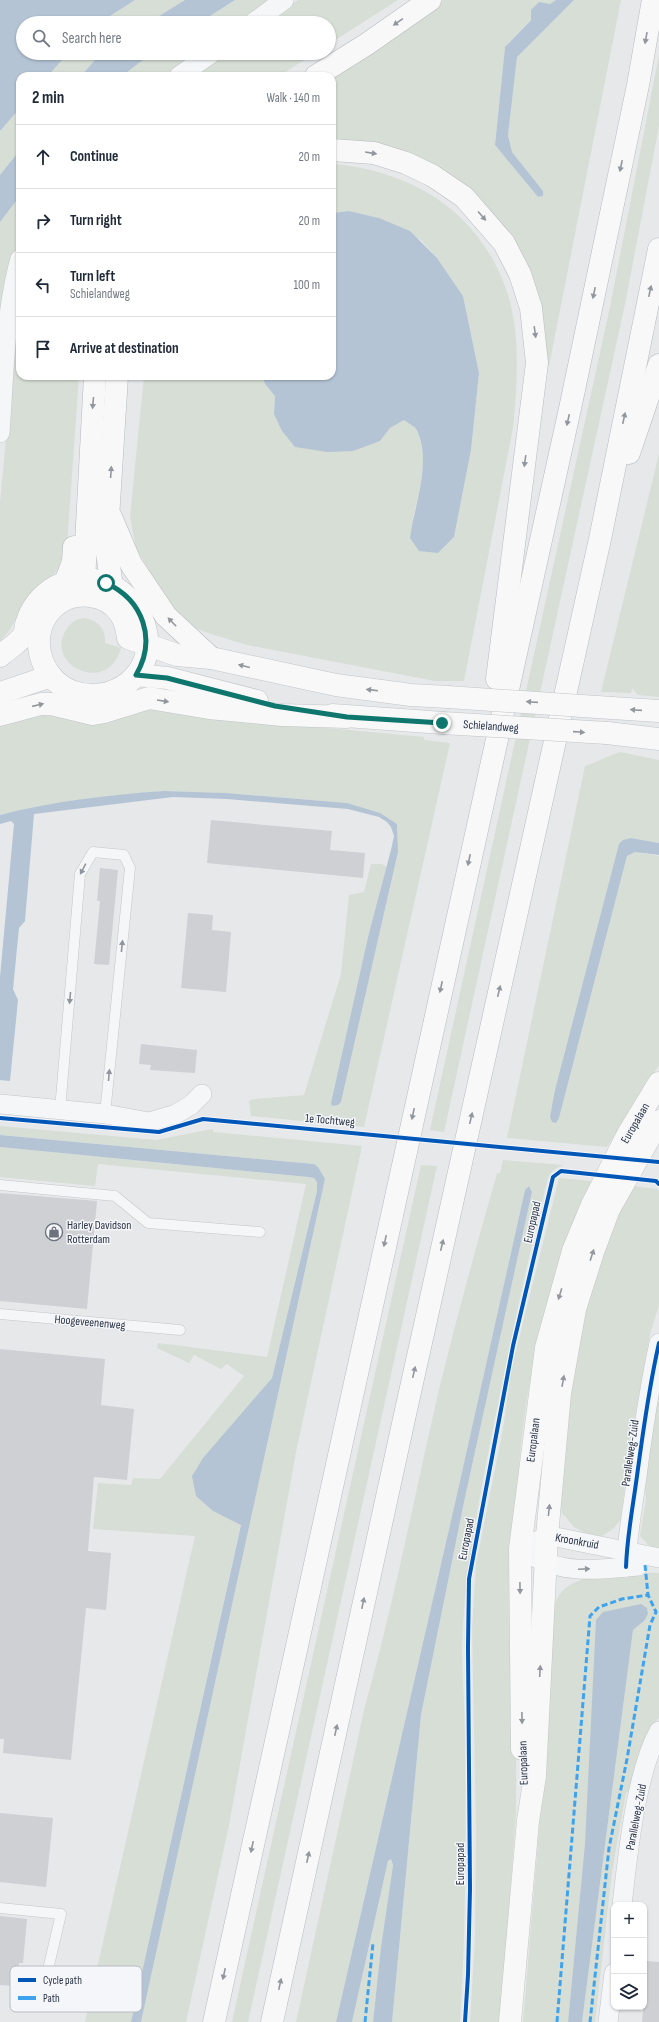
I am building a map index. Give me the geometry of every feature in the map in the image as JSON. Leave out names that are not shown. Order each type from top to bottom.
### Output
[{"type":"main road","points":[[322,72],[367,44],[430,0]]},
{"type":"main road","points":[[214,2022],[571,404],[638,85],[653,0]]},
{"type":"main road","points":[[336,150],[374,153],[406,163],[433,176],[464,197],[504,243],[520,274],[531,308],[537,363],[478,822]]},
{"type":"main road","points":[[272,2022],[407,1402],[600,539],[659,249]]},
{"type":"main road","points":[[600,539],[659,365]]},
{"type":"main road","points":[[95,380],[98,510],[112,586]]},
{"type":"main road","points":[[75,586],[98,510],[116,380]]},
{"type":"main road","points":[[98,510],[166,616],[211,658]]},
{"type":"main road","points":[[98,581],[112,586],[124,594],[134,604],[141,617],[140,638],[143,661],[136,675],[119,689],[109,693],[93,695],[77,693],[67,689],[51,676],[31,640],[26,622],[37,602],[54,588],[75,586],[98,581]]},
{"type":"main road","points":[[75,586],[89,595],[101,598],[112,605],[121,614],[126,626],[140,638],[177,655],[211,658],[336,685],[411,694],[659,711]]},
{"type":"main road","points":[[0,656],[18,642],[31,640]]},
{"type":"main road","points":[[0,669],[30,655],[31,640]]},
{"type":"main road","name":"Schielandweg","points":[[136,675],[167,678],[275,706],[347,717],[659,738]]},
{"type":"main road","points":[[0,693],[51,676]]},
{"type":"main road","points":[[0,715],[41,704],[51,704],[93,714],[149,698],[216,709],[282,715],[347,717]]},
{"type":"main road","name":"Europalaan","points":[[528,1822],[523,1775],[520,1550],[546,1348],[573,1252],[601,1207],[637,1139],[659,1083]]},
{"type":"main road","name":"Europalaan","points":[[637,1139],[659,1121]]},
{"type":"main road","name":"Europalaan","points":[[510,2022],[528,1822],[534,1776],[547,1536],[560,1393],[575,1309],[593,1252],[601,1207]]},
{"type":"street","points":[[262,16],[284,0]]},
{"type":"street","points":[[185,72],[202,60]]},
{"type":"street","points":[[0,434],[10,316],[16,274]]},
{"type":"street","points":[[0,1104],[105,1114],[148,1122],[176,1114],[191,1105],[202,1094]]},
{"type":"street","name":"Parallelweg-Zuid","points":[[626,1559],[652,1374],[659,1343]]},
{"type":"street","name":"Kroonkruid","points":[[520,1550],[547,1536],[626,1559],[659,1564]]},
{"type":"street","name":"Kroonkruid","points":[[520,1550],[546,1563],[571,1570],[626,1559],[659,1558]]},
{"type":"street","name":"Parallelweg-Zuid","points":[[622,1902],[638,1795],[651,1746],[659,1731]]},
{"type":"street","points":[[608,2022],[614,1974]]},
{"type":"lane","points":[[60,1110],[80,874],[93,852],[124,855],[130,868],[105,1114]]},
{"type":"lane","points":[[0,1185],[115,1196],[148,1223],[260,1232]]},
{"type":"lane","name":"Hoogeveenenweg","points":[[0,1314],[180,1330]]},
{"type":"lane","points":[[0,1908],[61,1914],[49,1966]]},
{"type":"shaded area","points":[[135,0],[185,0],[159,16],[110,16]]},
{"type":"shaded area","points":[[235,0],[272,0],[250,16],[210,16]]},
{"type":"shaded area","points":[[298,0],[398,0],[336,40],[336,16],[276,16]]},
{"type":"shaded area","points":[[444,0],[556,0],[550,4],[531,10],[531,19],[505,47],[495,145],[538,197],[542,196],[543,191],[512,152],[508,134],[517,56],[574,0],[621,0],[549,366],[545,365],[544,337],[469,192],[336,142],[336,73]]},
{"type":"shaded area","points":[[659,55],[659,126],[625,304],[444,1132],[430,1130],[610,307]]},
{"type":"shaded area","points":[[62,60],[95,60],[84,72],[51,72]]},
{"type":"shaded area","points":[[143,60],[188,60],[171,72],[127,72]]},
{"type":"shaded area","points":[[214,60],[304,60],[285,72],[198,72]]},
{"type":"shaded area","points":[[16,113],[16,155],[0,175],[0,131]]},
{"type":"shaded area","points":[[336,165],[362,168],[391,176],[417,187],[441,202],[463,220],[481,241],[496,266],[508,295],[512,311],[515,328],[517,362],[513,428],[464,681],[435,681],[247,645],[197,629],[166,600],[136,548],[130,517],[144,380],[264,380],[275,396],[274,414],[380,441],[390,428],[404,420],[416,430],[422,450],[423,462],[421,485],[413,517],[438,553],[454,537],[471,450],[479,373],[463,296],[437,258],[421,240],[379,218],[349,211],[336,213]]},
{"type":"shaded area","points":[[16,201],[16,250],[7,276],[0,343],[0,222]]},
{"type":"shaded area","points":[[16,336],[16,380],[79,380],[67,546],[58,569],[52,576],[30,594],[10,630],[0,641],[0,502]]},
{"type":"shaded area","points":[[659,454],[659,697],[638,695],[632,688],[631,693],[601,692]]},
{"type":"shaded area","points":[[83,618],[93,621],[100,626],[104,633],[105,643],[121,648],[114,663],[103,671],[92,673],[80,670],[70,664],[63,654],[61,643],[66,630],[73,622]]},
{"type":"shaded area","points":[[165,707],[252,721],[424,737],[424,740],[450,743],[364,1127],[251,1116],[249,1101],[253,1099],[304,1095],[341,974],[349,895],[364,892],[371,864],[382,864],[387,867],[369,933],[341,1102],[398,852],[397,824],[347,803],[226,793],[164,791],[85,799],[25,809],[0,815],[0,722],[28,714],[65,717]]},
{"type":"shaded area","points":[[620,752],[659,760],[659,843],[631,838],[556,1123],[559,1118],[627,856],[635,852],[659,856],[659,1065],[607,1147],[507,1138],[585,766]]},
{"type":"shaded area","points":[[0,1126],[156,1140],[213,1129],[213,1132],[362,1146],[296,1452],[229,1825],[186,2022],[141,2022],[325,1179],[314,1164],[0,1135]]},
{"type":"shaded area","points":[[0,1147],[308,1177],[314,1178],[317,1182],[317,1191],[272,1378],[195,1470],[213,1511],[241,1524],[142,1972],[142,1966],[98,1966],[195,1536],[93,1529],[98,1483],[131,1485],[133,1478],[160,1479],[244,1376],[227,1364],[221,1369],[194,1355],[189,1363],[157,1348],[158,1343],[267,1357],[306,1184],[98,1164],[95,1186],[0,1177]]},
{"type":"shaded area","points":[[503,1160],[564,1165],[554,1170],[548,1178],[533,1241],[492,1433],[474,1528],[465,1600],[462,1638],[462,1667],[465,1725],[465,1846],[460,2022],[392,2022],[421,1715],[464,1502],[532,1192],[529,1186],[525,1190],[336,2022],[296,2022],[365,1706],[395,1589],[438,1394],[479,1236],[497,1173],[500,1173]]},
{"type":"shaded area","points":[[421,1165],[437,1166],[248,2022],[232,2022]]},
{"type":"shaded area","points":[[559,1178],[591,1181],[561,1264],[548,1306],[533,1365],[527,1402],[517,1493],[516,1812],[501,2022],[470,2022],[475,1936],[476,1829],[472,1629],[476,1564],[503,1429],[511,1371]]},
{"type":"shaded area","points":[[634,1186],[657,1189],[659,1191],[659,1305],[650,1334],[629,1449],[621,1519],[614,1528],[602,1536],[587,1534],[574,1527],[562,1513],[557,1490],[570,1359],[602,1244]]},
{"type":"shaded area","points":[[659,1382],[659,1549],[648,1545],[640,1536],[646,1499],[644,1477]]},
{"type":"shaded area","points":[[659,1573],[659,1718],[652,1725],[631,1789],[626,1793],[612,1872],[595,2022],[582,2022],[633,1630],[644,1621],[603,1612],[585,1843],[568,2022],[523,2022],[539,1831],[549,1619],[561,1593],[567,1587],[576,1582],[599,1575]]},
{"type":"shaded area","points":[[391,1859],[393,1865],[381,1947],[373,2022],[352,2022],[388,1861]]},
{"type":"shaded area","points":[[87,2012],[133,2012],[131,2022],[85,2022]]},
{"type":"water","points":[[0,0],[135,0],[110,16],[16,16],[16,60],[62,60],[51,72],[16,72],[16,113],[0,131]]},
{"type":"water","points":[[185,0],[235,0],[210,16],[159,16]]},
{"type":"water","points":[[556,0],[574,0],[517,57],[508,135],[512,152],[543,191],[543,196],[538,197],[495,145],[505,47],[531,20],[531,10],[539,2],[550,4]]},
{"type":"water","points":[[95,60],[143,60],[127,72],[84,72]]},
{"type":"water","points":[[16,155],[16,201],[0,222],[0,175]]},
{"type":"water","points":[[349,211],[379,218],[410,231],[437,258],[463,296],[479,373],[471,450],[454,537],[438,553],[419,551],[410,538],[423,469],[421,441],[415,428],[404,420],[390,428],[380,441],[353,451],[327,452],[295,447],[282,431],[274,414],[275,396],[264,380],[336,380],[336,213]]},
{"type":"water","points":[[164,791],[226,793],[347,803],[380,813],[397,824],[398,852],[341,1102],[338,1105],[332,1106],[331,1103],[369,933],[391,850],[394,836],[391,827],[387,822],[379,817],[348,809],[227,799],[173,797],[34,814],[25,921],[19,928],[13,989],[18,1000],[10,1081],[0,1080],[0,977],[14,824],[11,821],[0,824],[0,815],[81,799]]},
{"type":"water","points":[[631,838],[659,843],[659,855],[635,852],[627,856],[559,1118],[556,1123],[552,1122],[550,1117],[555,1090],[619,844],[623,840]]},
{"type":"water","points":[[0,1135],[314,1164],[318,1167],[325,1179],[141,2022],[131,2022],[133,2012],[142,2012],[142,1972],[241,1525],[213,1511],[196,1496],[192,1476],[203,1458],[272,1378],[317,1191],[317,1182],[314,1178],[308,1177],[0,1147]]},
{"type":"water","points":[[529,1186],[532,1192],[464,1502],[421,1715],[392,2022],[373,2022],[381,1947],[393,1865],[391,1859],[388,1861],[352,2022],[336,2022],[525,1190]]},
{"type":"water","points":[[641,1604],[647,1608],[648,1614],[644,1621],[633,1630],[582,2022],[568,2022],[585,1843],[596,1620],[603,1612]]},
{"type":"building","points":[[211,820],[332,831],[330,850],[365,853],[363,878],[207,863]]},
{"type":"building","points":[[100,868],[118,870],[109,965],[94,964],[100,901],[97,901]]},
{"type":"building","points":[[188,913],[213,915],[212,930],[231,932],[226,992],[181,988]]},
{"type":"building","points":[[141,1044],[197,1050],[195,1073],[150,1070],[151,1065],[139,1064]]},
{"type":"building","points":[[0,1193],[97,1201],[87,1309],[0,1301]]},
{"type":"building","points":[[0,1349],[105,1359],[101,1405],[134,1409],[127,1480],[94,1477],[88,1551],[111,1553],[106,1610],[86,1608],[71,1760],[3,1753],[4,1739],[0,1739]]},
{"type":"building","points":[[0,1813],[53,1818],[46,1887],[0,1882]]},
{"type":"building","points":[[0,1916],[27,1919],[23,1963],[19,1963],[19,1966],[10,1966],[10,1986],[0,1985]]},
{"type":"building","points":[[647,1961],[659,1962],[659,2022],[642,2022],[643,2010],[647,2010]]},
{"type":"marked path","points":[[645,1565],[648,1595]]},
{"type":"marked path","points":[[557,2022],[590,1616],[599,1607],[622,1599],[648,1595],[656,1612],[650,1625],[627,1759],[609,1848],[590,2022]]},
{"type":"marked path","points":[[365,2022],[373,1943]]},
{"type":"cycle path","name":"1e Tochtweg","points":[[0,1118],[159,1132],[203,1119],[659,1162]]},
{"type":"cycle path","name":"Europapad","points":[[465,2022],[468,1975],[470,1889],[468,1647],[469,1579],[513,1346],[553,1177],[561,1171],[656,1181],[659,1184]]},
{"type":"cycle path","points":[[626,1567],[629,1532],[644,1426],[659,1343]]},
{"type":"place","name":"Harley Davidson Rotterdam","points":[[54,1232]]},
{"type":"route","points":[[106,583],[130,599],[144,624],[146,645],[141,666],[136,675],[167,678],[275,706],[347,717],[442,723]]}]
